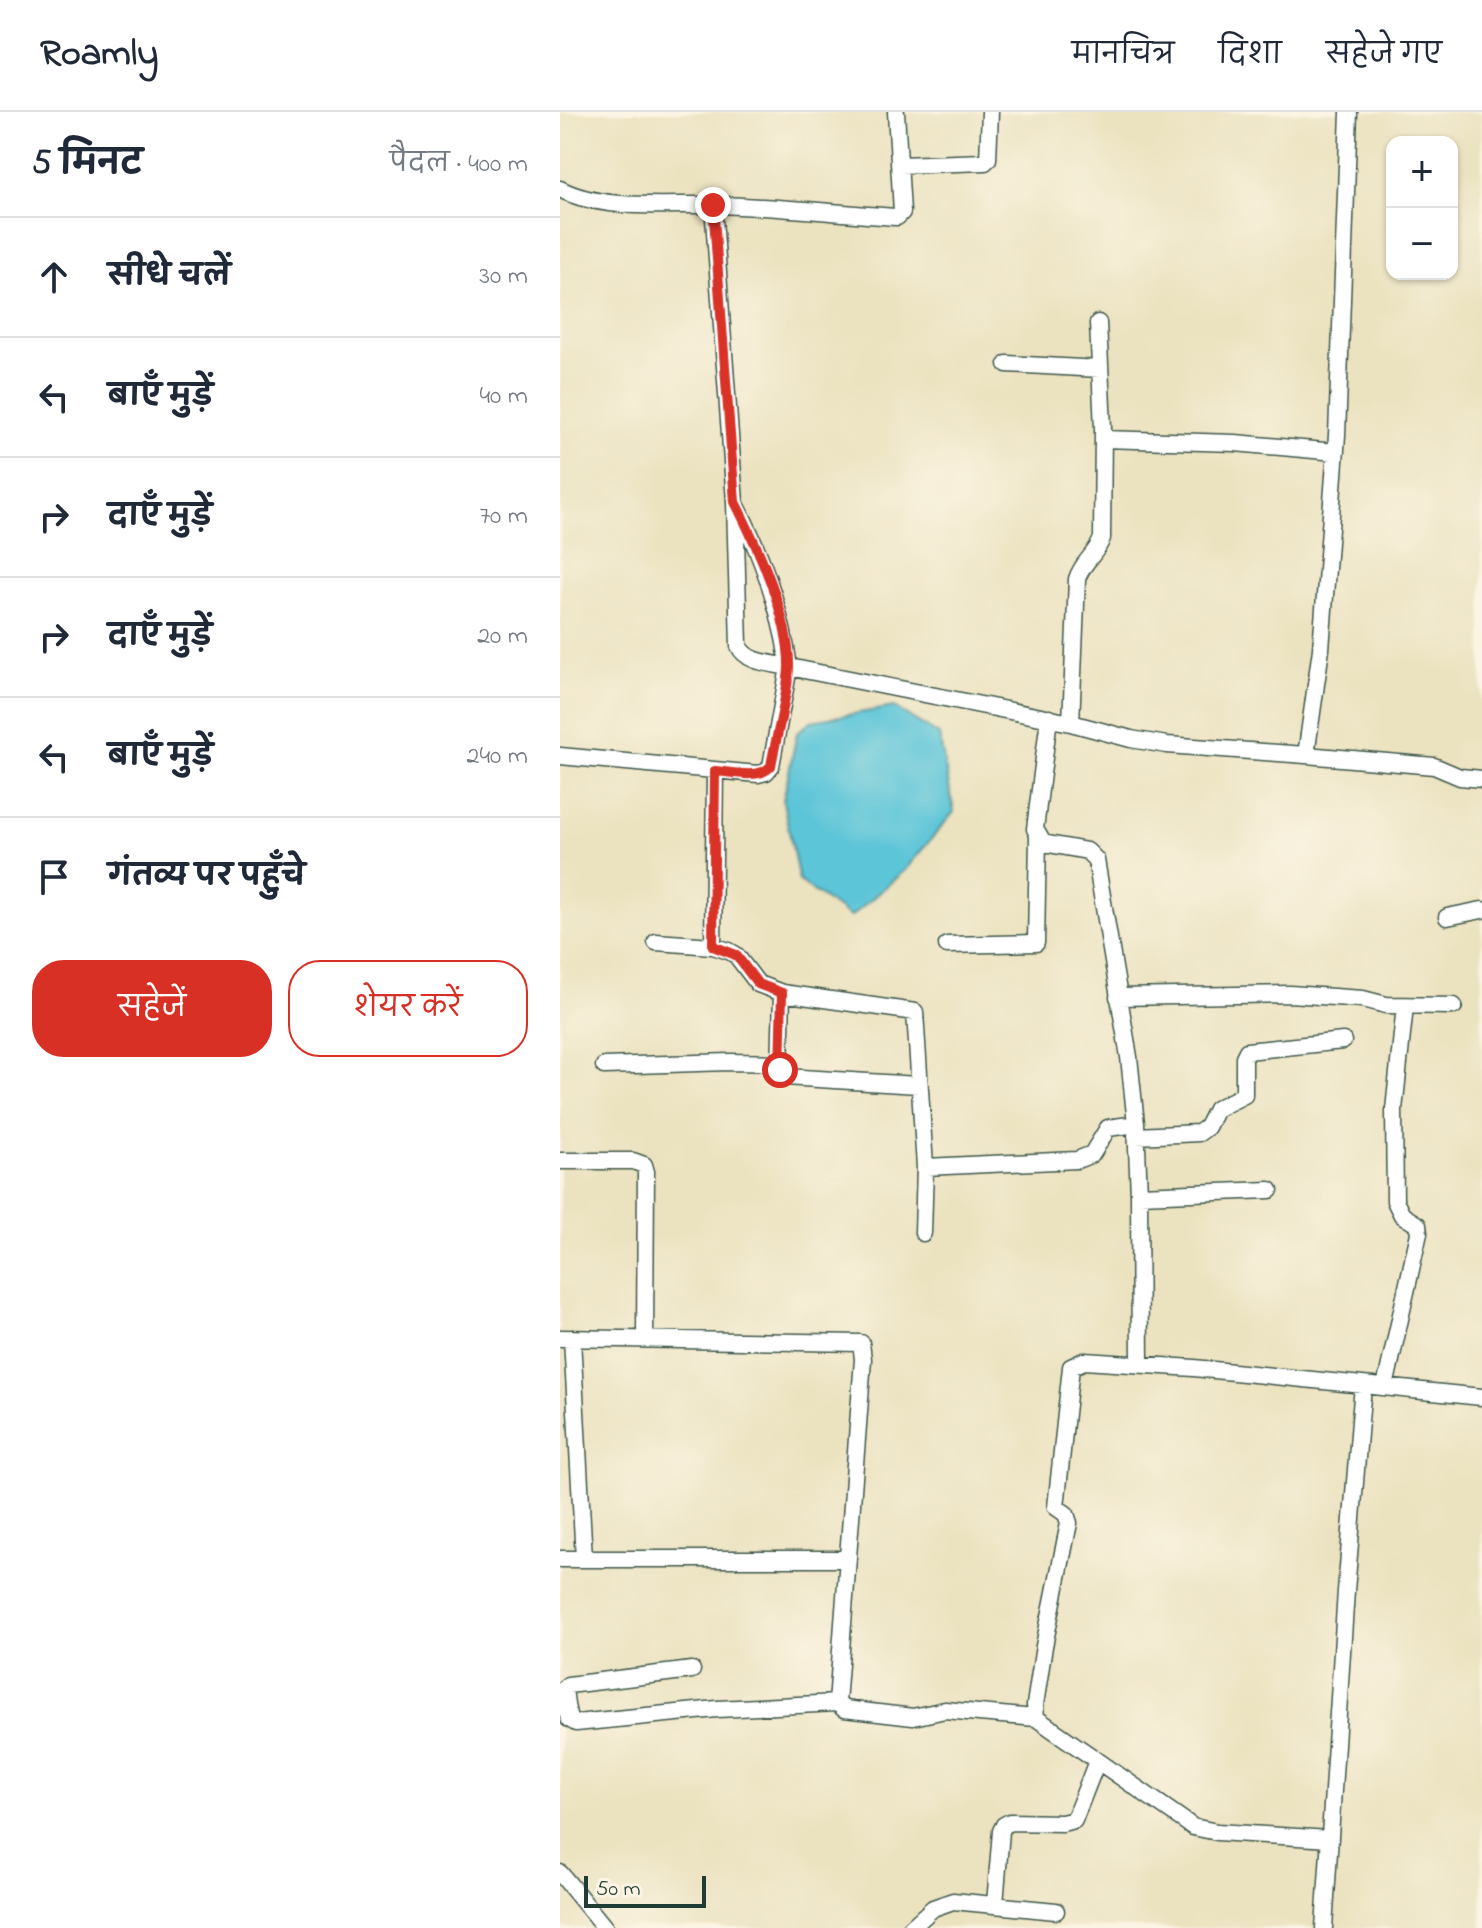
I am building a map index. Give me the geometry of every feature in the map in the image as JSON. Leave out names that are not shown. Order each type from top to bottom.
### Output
[{"type":"street","points":[[560,189],[591,200],[897,217],[902,212],[896,112]]},
{"type":"street","points":[[899,165],[985,162],[989,150],[990,112]]},
{"type":"street","points":[[1306,755],[1321,649],[1336,452],[1349,112]]},
{"type":"street","points":[[713,205],[735,502],[739,646],[742,654],[750,659],[1049,718],[1131,739],[1167,745],[1434,766],[1460,777],[1482,779]]},
{"type":"street","points":[[1071,723],[1077,579],[1102,538],[1103,439],[1098,323]]},
{"type":"street","points":[[1007,364],[1100,369]]},
{"type":"street","points":[[1103,439],[1235,443],[1336,452]]},
{"type":"street","points":[[560,756],[758,774],[766,772],[771,766],[789,667],[773,591],[757,544],[735,502]]},
{"type":"street","points":[[1049,718],[1035,829],[1043,843],[1087,851],[1096,860],[1129,1057],[1139,1195],[1140,1364]]},
{"type":"street","points":[[713,946],[715,771]]},
{"type":"street","points":[[947,945],[1036,943],[1038,837]]},
{"type":"street","points":[[1447,917],[1482,910]]},
{"type":"street","points":[[656,942],[713,946],[736,955],[758,984],[782,993],[915,1012],[918,1017],[918,1085],[925,1167],[923,1233]]},
{"type":"street","points":[[782,993],[782,1075],[790,1078],[918,1085]]},
{"type":"street","points":[[1118,997],[1290,994],[1363,999],[1405,1006],[1454,1006]]},
{"type":"street","points":[[1385,1387],[1419,1233],[1418,1225],[1402,1215],[1395,1201],[1394,1110],[1405,1006]]},
{"type":"street","points":[[925,1167],[1077,1160],[1092,1154],[1108,1128],[1199,1133],[1207,1127],[1216,1109],[1244,1095],[1247,1051],[1343,1041]]},
{"type":"street","points":[[604,1066],[780,1063]]},
{"type":"street","points":[[560,1161],[633,1161],[644,1165],[645,1339]]},
{"type":"street","points":[[1139,1195],[1270,1190]]},
{"type":"street","points":[[584,1559],[566,1338],[861,1343],[863,1359],[837,1703]]},
{"type":"street","points":[[1036,1718],[1035,1705],[1044,1646],[1069,1523],[1066,1514],[1056,1507],[1069,1373],[1076,1363],[1140,1364],[1482,1397]]},
{"type":"street","points":[[1324,1928],[1363,1385]]},
{"type":"street","points":[[560,1559],[847,1559]]},
{"type":"street","points":[[692,1670],[568,1685],[564,1688],[563,1706],[569,1719],[576,1723],[717,1709],[837,1703],[844,1709],[913,1717],[945,1710],[1036,1718],[1193,1827],[1217,1832],[1330,1839]]},
{"type":"street","points":[[995,1904],[1004,1825],[1010,1822],[1062,1823],[1074,1820],[1097,1761]]},
{"type":"street","points":[[560,1873],[605,1928]]},
{"type":"street","points":[[911,1928],[922,1915],[953,1901],[1056,1911]]},
{"type":"water","points":[[894,707],[939,735],[954,812],[904,871],[850,917],[799,881],[783,801],[797,733],[811,721]]},
{"type":"route","points":[[713,205],[735,502],[757,544],[773,591],[789,667],[771,766],[766,772],[758,774],[715,771],[713,946],[736,955],[758,984],[782,993],[780,1070]]}]
